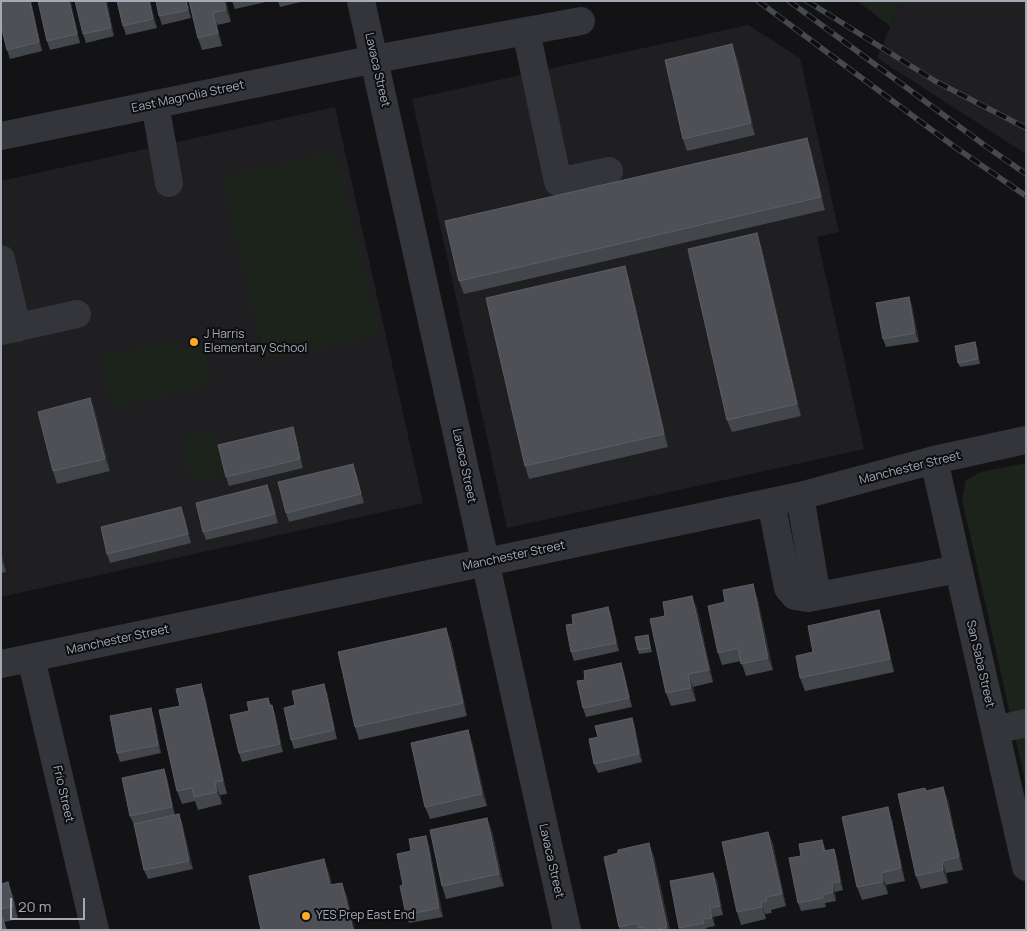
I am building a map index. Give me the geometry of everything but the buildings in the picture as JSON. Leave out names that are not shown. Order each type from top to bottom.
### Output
[{"type":"street","name":"Lavaca Street","points":[[361,1],[566,930]]},
{"type":"street","name":"East Magnolia Street","points":[[1,136],[375,59],[581,20]]},
{"type":"street","points":[[526,31],[558,182],[609,171]]},
{"type":"street","points":[[155,104],[169,183]]},
{"type":"street","points":[[1,259],[9,330],[77,314]]},
{"type":"street","name":"Manchester Street","points":[[1,664],[800,496],[934,460],[1026,440]]},
{"type":"street","name":"San Saba Street","points":[[934,460],[1026,867]]},
{"type":"street","points":[[800,496],[817,596]]},
{"type":"street","points":[[771,502],[788,588],[795,596],[808,598],[958,569]]},
{"type":"street","name":"Frio Street","points":[[31,658],[95,930]]},
{"type":"street","points":[[995,730],[1026,722]]},
{"type":"shaded area","points":[[857,1],[901,1],[890,26]]},
{"type":"shaded area","points":[[901,1],[1026,1],[1026,154],[877,58]]},
{"type":"shaded area","points":[[748,25],[800,58],[839,232],[817,237],[864,449],[507,528],[412,99]]},
{"type":"shaded area","name":"J Harris Elementary School","points":[[335,107],[423,503],[1,597],[1,181]]},
{"type":"shaded area","points":[[335,151],[379,335],[265,361],[222,178]]},
{"type":"shaded area","points":[[171,341],[174,349],[202,343],[212,384],[112,408],[100,357]]},
{"type":"shaded area","points":[[213,431],[224,475],[192,482],[182,439]]},
{"type":"shaded area","points":[[1026,463],[1026,786],[962,499],[966,480],[981,472]]},
{"type":"railway","points":[[758,1],[952,145],[1026,196]]},
{"type":"railway","points":[[789,1],[1026,174]]},
{"type":"railway","points":[[807,1],[935,81],[1026,128]]},
{"type":"place","name":"J Harris Elementary School","points":[[194,342]]},
{"type":"place","name":"YES Prep East End","points":[[306,916]]}]
